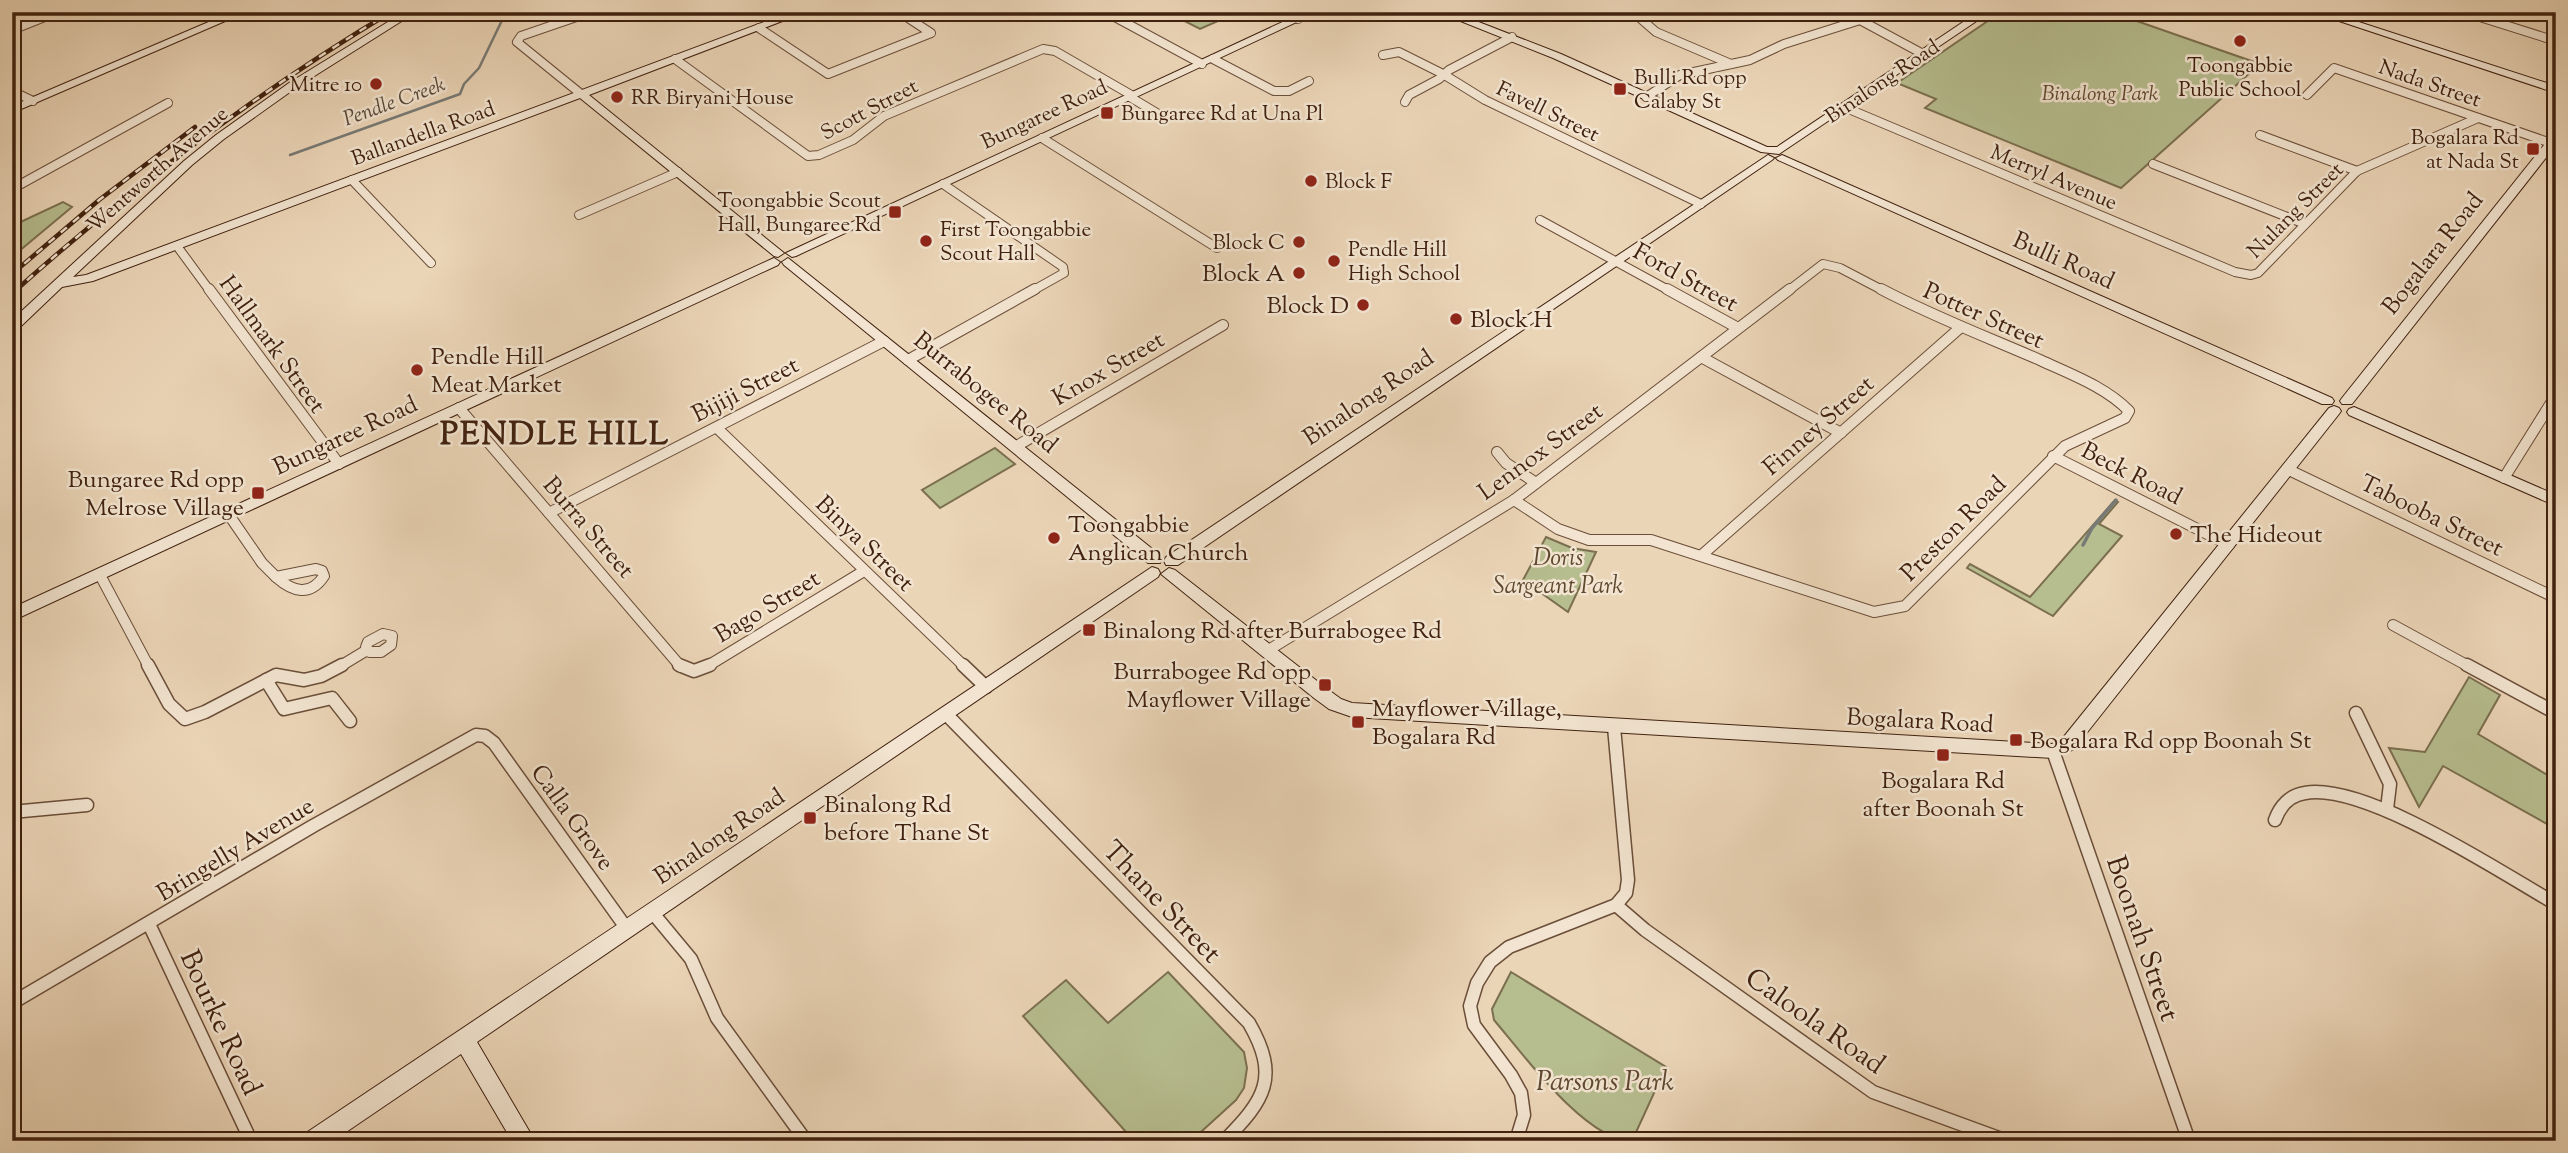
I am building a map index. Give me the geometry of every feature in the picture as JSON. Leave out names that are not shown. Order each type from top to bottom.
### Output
[{"type":"street","points":[[12,30],[57,12]]},
{"type":"street","points":[[12,110],[241,12]]},
{"type":"street","name":"Wentworth Avenue","points":[[12,327],[188,163],[220,137],[293,85],[411,12]]},
{"type":"street","name":"Burrabogee Road","points":[[591,12],[522,36],[517,42],[1162,567],[1320,694],[1343,707]]},
{"type":"street","name":"Ballandella Road","points":[[58,284],[83,280],[177,246],[801,12]]},
{"type":"street","points":[[759,28],[828,74],[931,33],[899,12]]},
{"type":"street","points":[[1285,12],[1298,19]]},
{"type":"street","name":"Bungaree Road","points":[[12,615],[1313,12]]},
{"type":"street","points":[[1633,12],[1656,32],[1731,64]]},
{"type":"street","name":"Binalong Road","points":[[314,1141],[1985,12]]},
{"type":"street","points":[[2317,12],[2553,86]]},
{"type":"street","points":[[2464,12],[2556,41]]},
{"type":"street","name":"Bulli Road","points":[[1449,13],[1512,37],[2556,502]]},
{"type":"street","points":[[1113,16],[1274,91],[1289,91],[1309,81]]},
{"type":"street","points":[[1646,97],[1680,75],[1731,64],[1858,16],[1923,54]]},
{"type":"street","points":[[1405,102],[1409,95],[1443,74],[1512,37]]},
{"type":"street","name":"Scott Street","points":[[675,60],[808,156],[818,155],[851,141],[884,116],[1040,50],[1055,51],[1131,97]]},
{"type":"street","name":"Favell Street","points":[[1382,55],[1399,52],[1443,74],[1485,100],[1701,204]]},
{"type":"street","name":"Nada Street","points":[[2307,95],[2334,68],[2478,118],[2553,140]]},
{"type":"street","points":[[12,91],[33,101]]},
{"type":"street","points":[[1131,97],[1160,115]]},
{"type":"street","points":[[12,189],[168,103]]},
{"type":"street","name":"Merryl Avenue","points":[[1844,107],[2235,272],[2251,275]]},
{"type":"street","name":"Nulang Street","points":[[2251,275],[2258,273],[2357,171],[2478,118]]},
{"type":"street","points":[[2260,135],[2357,171]]},
{"type":"street","points":[[1042,138],[1217,248]]},
{"type":"street","name":"Bogalara Road","points":[[1343,707],[1364,712],[2053,751],[2068,744],[2553,140]]},
{"type":"street","points":[[2153,164],[2305,224]]},
{"type":"street","points":[[579,215],[678,172]]},
{"type":"street","points":[[352,180],[431,263]]},
{"type":"street","points":[[908,360],[1065,274],[1063,267],[943,184]]},
{"type":"street","name":"Ford Street","points":[[1540,220],[1738,328]]},
{"type":"street","name":"Hallmark Street","points":[[177,246],[339,464]]},
{"type":"street","name":"Lennox Street","points":[[1267,651],[1514,500],[1823,264]]},
{"type":"street","name":"Potter Street","points":[[1823,264],[1840,268],[1961,327],[1989,337],[2070,375],[2127,406]]},
{"type":"street","name":"Knox Street","points":[[1015,447],[1223,325]]},
{"type":"street","name":"Finney Street","points":[[1703,554],[1961,327]]},
{"type":"street","name":"Bijiji Street","points":[[549,513],[884,341]]},
{"type":"street","points":[[1701,357],[1841,432]]},
{"type":"street","points":[[2504,478],[2554,401]]},
{"type":"street","name":"Preston Road","points":[[1514,500],[1572,535],[1609,541],[1651,540],[1703,554],[1830,599],[1874,612],[1889,611],[1905,606],[2053,456],[2073,441],[2125,418],[2129,411],[2127,406]]},
{"type":"street","name":"Burra Street","points":[[459,408],[682,668],[689,671]]},
{"type":"street","name":"Binya Street","points":[[716,428],[986,687]]},
{"type":"street","points":[[1497,452],[1506,463],[1536,483]]},
{"type":"street","name":"Beck Road","points":[[2053,456],[2229,545]]},
{"type":"street","name":"Tabooba Street","points":[[2289,470],[2556,598]]},
{"type":"street","points":[[229,514],[262,563],[275,577]]},
{"type":"street","name":"Bago Street","points":[[689,671],[708,666],[864,571]]},
{"type":"street","points":[[100,575],[169,704],[182,718],[195,717],[281,674],[301,680],[312,678],[367,650]]},
{"type":"street","points":[[2393,625],[2556,713]]},
{"type":"street","points":[[266,680],[284,709],[292,710],[319,698],[332,698],[350,720]]},
{"type":"street","points":[[2356,713],[2390,784],[2387,809]]},
{"type":"street","name":"Thane Street","points":[[946,714],[1249,1023],[1262,1042],[1268,1062],[1267,1084],[1261,1101],[1224,1141]]},
{"type":"street","points":[[1517,1141],[1524,1123],[1524,1097],[1517,1082],[1476,1030],[1468,1008],[1488,964],[1497,954],[1616,905],[1626,893],[1628,880],[1614,727]]},
{"type":"street","name":"Bringelly Avenue","points":[[12,1003],[449,747],[481,734]]},
{"type":"street","name":"Calla Grove","points":[[481,734],[494,743],[628,929]]},
{"type":"street","name":"Boonah Street","points":[[2053,751],[2189,1141]]},
{"type":"street","points":[[2276,820],[2279,808],[2286,802],[2309,792],[2333,794],[2387,809],[2556,904]]},
{"type":"street","points":[[12,812],[87,805]]},
{"type":"street","name":"Caloola Road","points":[[1616,905],[1645,930],[1873,1093],[2007,1141]]},
{"type":"street","points":[[652,912],[693,961],[702,979],[706,1000],[717,1018],[806,1141]]},
{"type":"street","name":"Bourke Road","points":[[149,924],[251,1141]]},
{"type":"street","points":[[464,1040],[524,1141]]},
{"type":"green space","points":[[1167,12],[1214,12],[1225,18],[1200,29]]},
{"type":"green space","name":"Binalong Park","points":[[2001,12],[2111,12],[2260,64],[2121,188],[1925,108],[1936,99],[1897,83]]},
{"type":"green space","points":[[63,202],[72,207],[12,257],[12,226]]},
{"type":"green space","points":[[995,448],[1015,464],[940,508],[922,490]]},
{"type":"green space","points":[[2115,500],[2118,502],[2099,524],[2122,536],[2053,616],[1967,568],[1970,564],[2030,597]]},
{"type":"green space","name":"Doris Sargeant Park","points":[[1546,537],[1572,548],[1596,552],[1568,612],[1523,580]]},
{"type":"green space","points":[[2469,677],[2500,695],[2478,734],[2556,780],[2556,829],[2443,766],[2419,807],[2389,748],[2425,752]]},
{"type":"green space","points":[[1168,972],[1244,1052],[1247,1068],[1244,1088],[1236,1100],[1191,1141],[1134,1141],[1023,1016],[1066,980],[1108,1023]]},
{"type":"green space","name":"Parsons Park","points":[[1511,972],[1666,1067],[1632,1141],[1614,1137],[1576,1112],[1538,1073],[1494,1020],[1492,1009]]},
{"type":"waterway","name":"Pendle Creek","points":[[290,155],[460,94],[464,84],[479,68],[506,12]]},
{"type":"waterway","points":[[2083,545],[2092,528],[2116,500]]},
{"type":"railway","points":[[15,291],[104,214],[196,143],[292,75],[391,12]]},
{"type":"railway","points":[[12,274],[99,200],[195,127]]},
{"type":"railway","points":[[12,293],[16,289]]},
{"type":"place","name":"Toongabbie Public School","points":[[2240,41]]},
{"type":"place","name":"Mitre 10","points":[[376,84]]},
{"type":"place","name":"Bulli Rd opp Calaby St","points":[[1620,89]]},
{"type":"place","name":"RR Biryani House","points":[[617,97]]},
{"type":"place","name":"Bungaree Rd at Una Pl","points":[[1107,113]]},
{"type":"place","name":"Bogalara Rd at Nada St","points":[[2533,149]]},
{"type":"place","name":"Block F","points":[[1311,181]]},
{"type":"place","name":"Toongabbie Scout Hall, Bungaree Rd","points":[[895,212]]},
{"type":"place","name":"First Toongabbie Scout Hall","points":[[926,241]]},
{"type":"place","name":"Block C","points":[[1299,242]]},
{"type":"place","name":"Pendle Hill High School","points":[[1334,261]]},
{"type":"place","name":"Block A","points":[[1299,273]]},
{"type":"place","name":"Block D","points":[[1363,305]]},
{"type":"place","name":"Block H","points":[[1456,319]]},
{"type":"place","name":"Pendle Hill Meat Market","points":[[417,370]]},
{"type":"place","name":"Bungaree Rd opp Melrose Village","points":[[258,493]]},
{"type":"place","name":"The Hideout","points":[[2176,534]]},
{"type":"place","name":"Toongabbie Anglican Church","points":[[1054,538]]},
{"type":"place","name":"Binalong Rd after Burrabogee Rd","points":[[1089,630]]},
{"type":"place","name":"Burrabogee Rd opp Mayflower Village","points":[[1325,685]]},
{"type":"place","name":"Mayflower Village, Bogalara Rd","points":[[1358,722]]},
{"type":"place","name":"Bogalara Rd opp Boonah St","points":[[2016,740]]},
{"type":"place","name":"Bogalara Rd after Boonah St","points":[[1943,755]]},
{"type":"place","name":"Binalong Rd before Thane St","points":[[810,818]]},
{"type":"district","name":"PENDLE HILL","points":[[555,433]]}]
